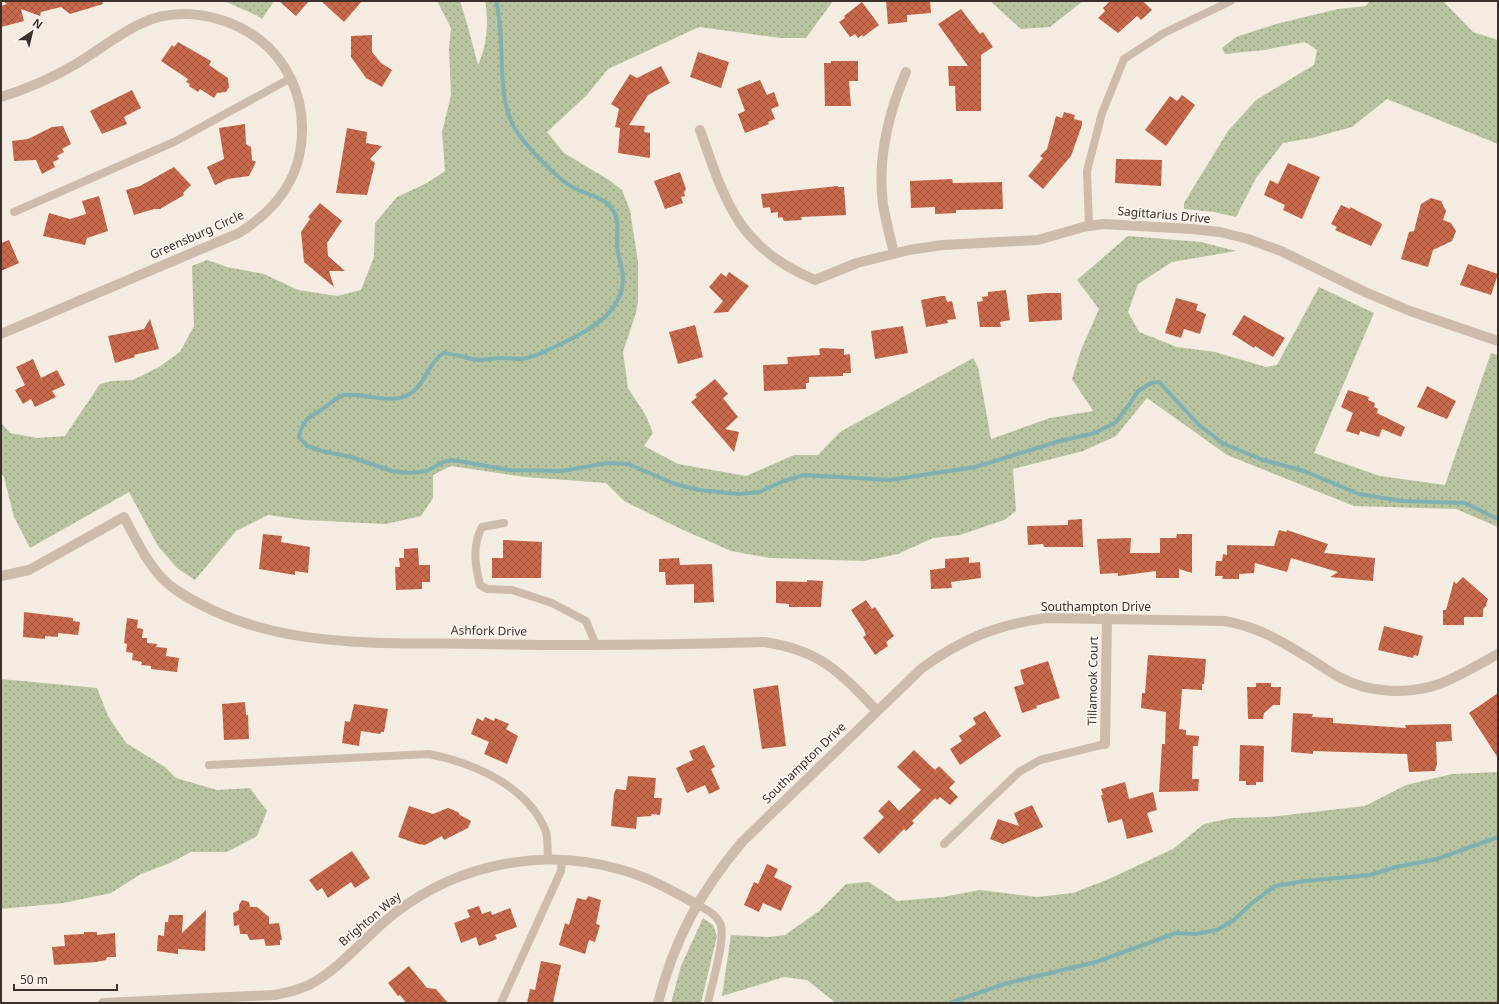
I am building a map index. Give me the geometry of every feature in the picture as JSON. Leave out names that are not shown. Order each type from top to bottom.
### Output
[{"type":"street","name":"Greensburg Circle","points":[[1,97],[43,81],[63,71],[142,23],[176,14],[195,14],[214,17],[231,23],[250,32],[265,44],[279,60],[291,78],[298,96],[302,118],[302,138],[299,158],[293,176],[283,194],[271,209],[257,222],[240,233],[1,334]]},
{"type":"street","points":[[894,253],[883,204],[883,148],[888,122],[906,72]]},
{"type":"street","name":"Sagittarius Drive","points":[[700,130],[721,192],[743,228],[761,247],[778,261],[796,272],[815,280],[857,263],[894,253],[943,245],[1038,240],[1089,226],[1121,223],[1192,229],[1220,232],[1248,239],[1281,251],[1365,292],[1410,311],[1498,341]]},
{"type":"street","name":"Ashfork Drive","points":[[1,576],[29,570],[124,518],[150,563],[161,577],[175,589],[201,604],[229,617],[259,628],[287,635],[340,641],[596,646],[764,642],[800,650],[820,659],[839,672],[877,711]]},
{"type":"street","name":"Southampton Drive","points":[[658,1003],[667,968],[680,935],[696,904],[719,870],[742,842],[922,668],[945,652],[985,632],[1018,622],[1046,618],[1225,621],[1244,625],[1277,639],[1342,678],[1361,686],[1381,690],[1418,690],[1439,684],[1498,654]]},
{"type":"street","name":"Tillamook Court","points":[[1104,744],[1107,618]]},
{"type":"street","name":"Brighton Way","points":[[103,1003],[274,995],[292,991],[309,985],[327,974],[394,913],[418,897],[445,882],[471,872],[501,864],[548,860],[594,863],[623,870],[650,880],[696,904]]},
{"type":"lane","points":[[1089,226],[1087,171],[1102,113],[1124,59],[1164,33],[1231,1]]},
{"type":"lane","points":[[14,212],[174,142],[291,78]]},
{"type":"lane","points":[[504,524],[482,527],[476,538],[475,565],[480,585],[487,589],[512,590],[552,603],[586,621],[596,646]]},
{"type":"lane","points":[[944,844],[1019,772],[1040,760],[1104,744]]},
{"type":"lane","points":[[209,765],[429,754],[450,759],[504,783],[530,805],[546,831],[548,860]]},
{"type":"lane","points":[[502,1003],[561,871],[562,860]]},
{"type":"lane","points":[[696,904],[709,911],[721,924],[722,941],[708,1003]]},
{"type":"green space","points":[[224,1],[274,1],[262,19]]},
{"type":"green space","points":[[437,1],[460,1],[478,65],[486,34],[487,17],[485,1],[833,1],[806,38],[781,38],[699,27],[608,69],[586,96],[547,132],[564,153],[609,180],[622,190],[630,210],[638,262],[638,301],[636,313],[623,352],[628,388],[645,414],[653,433],[644,446],[678,464],[746,476],[794,455],[818,455],[840,432],[973,358],[978,367],[991,439],[1050,418],[1093,411],[1072,379],[1081,350],[1099,309],[1077,280],[1128,236],[1201,242],[1236,251],[1172,262],[1138,284],[1128,312],[1139,332],[1177,347],[1215,352],[1266,367],[1277,365],[1319,287],[1374,313],[1314,453],[1380,476],[1445,485],[1491,353],[1498,355],[1498,527],[1456,509],[1354,506],[1227,455],[1147,398],[1116,436],[1083,451],[1013,469],[1016,511],[1004,520],[960,535],[933,538],[898,554],[864,561],[770,558],[731,551],[681,529],[624,501],[606,483],[525,477],[451,466],[433,475],[433,498],[421,516],[386,524],[304,520],[268,515],[236,531],[195,580],[177,568],[158,546],[129,492],[30,548],[14,517],[4,477],[1,473],[1,423],[10,433],[37,438],[65,436],[100,384],[112,381],[133,380],[159,367],[180,352],[194,326],[192,266],[207,260],[227,267],[264,274],[298,290],[337,296],[361,290],[374,257],[375,223],[397,197],[427,183],[445,171],[442,132],[451,95],[449,48],[451,28]]},
{"type":"green space","points":[[990,1],[1083,1],[1050,27],[1021,29]]},
{"type":"green space","points":[[1370,1],[1443,1],[1473,32],[1498,40],[1498,144],[1387,99],[1352,127],[1312,138],[1283,143],[1256,178],[1236,217],[1214,212],[1184,209],[1184,203],[1228,131],[1256,100],[1314,65],[1317,50],[1305,42],[1264,50],[1225,54],[1222,48],[1236,37],[1276,24],[1338,9],[1366,6]]},
{"type":"green space","points":[[1,679],[97,688],[108,716],[126,743],[165,767],[176,778],[217,790],[250,788],[267,811],[257,836],[227,852],[191,852],[170,863],[141,874],[111,893],[63,903],[1,909]]},
{"type":"green space","points":[[1498,772],[1498,1003],[836,1003],[807,980],[784,977],[722,996],[731,935],[769,937],[785,935],[819,911],[846,884],[869,882],[897,901],[943,897],[980,890],[1037,897],[1073,893],[1109,879],[1173,849],[1204,824],[1231,818],[1269,817],[1365,806],[1406,785],[1452,774]]},
{"type":"green space","points":[[703,918],[713,925],[717,936],[701,1003],[671,1003],[681,966]]},
{"type":"building","points":[[3,1],[102,1],[103,4],[70,14],[61,7],[41,12],[40,16],[21,9],[24,21],[1,27],[1,6],[7,4]]},
{"type":"building","points":[[279,1],[309,1],[296,16]]},
{"type":"building","points":[[321,1],[362,1],[344,22]]},
{"type":"building","points":[[886,1],[930,1],[931,13],[907,15],[907,22],[888,24]]},
{"type":"building","points":[[1110,1],[1143,1],[1152,10],[1141,20],[1137,16],[1118,33],[1098,18],[1105,11],[1103,8]]},
{"type":"building","points":[[862,2],[879,25],[863,37],[862,35],[858,38],[855,34],[850,37],[839,22],[845,18],[844,16]]},
{"type":"building","points":[[961,9],[980,34],[983,32],[993,47],[981,55],[981,111],[956,111],[955,86],[949,86],[948,66],[968,66],[938,24]]},
{"type":"building","points":[[372,35],[372,52],[381,63],[392,70],[382,87],[366,78],[351,57],[351,36]]},
{"type":"building","points":[[178,42],[211,61],[209,65],[228,78],[229,87],[226,92],[217,93],[214,98],[200,89],[198,92],[189,86],[190,84],[186,82],[188,79],[161,61],[172,45],[174,47]]},
{"type":"building","points":[[698,52],[729,62],[721,88],[690,77]]},
{"type":"building","points":[[831,61],[858,61],[858,81],[849,81],[851,106],[825,106],[824,63],[831,63]]},
{"type":"building","points":[[661,66],[670,83],[648,95],[629,125],[645,126],[644,132],[650,133],[650,158],[618,153],[620,128],[615,127],[619,109],[611,104],[630,74],[637,78]]},
{"type":"building","points":[[760,80],[767,95],[774,92],[779,106],[771,109],[775,119],[768,122],[769,124],[745,133],[738,114],[745,111],[737,89]]},
{"type":"building","points":[[132,90],[141,108],[124,117],[127,124],[102,134],[90,111]]},
{"type":"building","points":[[1182,95],[1195,105],[1166,146],[1145,130],[1170,96],[1177,101]]},
{"type":"building","points":[[1064,112],[1075,115],[1074,119],[1082,121],[1082,125],[1071,156],[1043,189],[1028,176],[1043,158],[1040,156],[1047,149],[1056,116],[1062,118]]},
{"type":"building","points":[[245,124],[246,144],[251,147],[252,160],[256,162],[249,176],[228,179],[215,185],[207,167],[224,159],[219,128]]},
{"type":"building","points":[[63,126],[71,144],[62,149],[64,152],[57,156],[59,159],[53,162],[55,167],[42,174],[36,160],[14,161],[12,141],[28,139],[52,127]]},
{"type":"building","points":[[347,128],[367,132],[366,143],[382,146],[370,159],[375,163],[367,195],[336,193]]},
{"type":"building","points":[[1116,159],[1162,160],[1161,186],[1115,183]]},
{"type":"building","points":[[1288,163],[1320,177],[1302,219],[1283,210],[1285,205],[1264,195],[1270,180],[1278,184]]},
{"type":"building","points":[[174,167],[191,185],[183,193],[184,195],[160,209],[154,209],[134,215],[126,190],[140,186]]},
{"type":"building","points":[[680,172],[686,189],[684,192],[685,196],[681,197],[683,203],[665,209],[654,181]]},
{"type":"building","points":[[952,179],[953,183],[1002,182],[1003,209],[956,210],[956,213],[935,214],[935,207],[911,208],[910,181]]},
{"type":"building","points":[[838,186],[844,187],[846,215],[801,217],[802,220],[784,221],[782,217],[778,218],[778,212],[771,213],[770,207],[763,208],[761,194]]},
{"type":"building","points":[[99,196],[108,231],[87,238],[85,245],[43,236],[49,213],[70,219],[86,214],[82,201]]},
{"type":"building","points":[[1431,198],[1441,201],[1446,211],[1443,220],[1451,223],[1456,231],[1452,241],[1433,250],[1428,267],[1401,259],[1409,232],[1414,231],[1421,204]]},
{"type":"building","points":[[320,203],[342,221],[327,243],[328,256],[345,271],[329,271],[334,287],[304,262],[301,232],[310,219],[308,217]]},
{"type":"building","points":[[1341,205],[1350,209],[1350,207],[1381,223],[1382,225],[1371,246],[1335,230],[1337,227],[1331,224]]},
{"type":"building","points":[[9,240],[19,263],[1,271],[1,243]]},
{"type":"building","points":[[1468,264],[1498,274],[1491,295],[1460,285]]},
{"type":"building","points":[[729,272],[749,286],[728,312],[713,313],[723,301],[709,287],[721,273],[726,277]]},
{"type":"building","points":[[1006,290],[1010,320],[1000,322],[1001,327],[980,327],[977,302],[983,301],[982,297],[988,296],[988,292]]},
{"type":"building","points":[[1061,293],[1062,320],[1029,322],[1027,295]]},
{"type":"building","points":[[945,296],[947,302],[952,301],[956,319],[947,320],[948,323],[926,327],[921,300]]},
{"type":"building","points":[[1176,298],[1198,304],[1196,310],[1206,314],[1200,334],[1184,329],[1181,338],[1165,333]]},
{"type":"building","points":[[1244,315],[1285,338],[1273,357],[1255,346],[1254,348],[1232,334]]},
{"type":"building","points":[[150,319],[159,349],[134,355],[135,357],[115,363],[108,336],[144,329]]},
{"type":"building","points":[[695,325],[703,357],[678,364],[669,332]]},
{"type":"building","points":[[903,326],[908,353],[875,359],[871,331]]},
{"type":"building","points":[[819,349],[844,349],[844,355],[850,354],[851,373],[843,373],[843,376],[809,377],[809,383],[806,383],[806,389],[764,391],[763,365],[788,364],[787,357],[820,355]]},
{"type":"building","points":[[33,359],[41,378],[57,370],[65,385],[52,391],[56,397],[35,407],[31,399],[23,404],[15,390],[25,385],[16,367]]},
{"type":"building","points":[[715,379],[728,394],[723,398],[738,417],[725,429],[739,432],[734,452],[691,402],[697,397],[695,395]]},
{"type":"building","points":[[1427,386],[1456,401],[1447,419],[1417,407]]},
{"type":"building","points":[[1348,390],[1369,397],[1368,400],[1375,403],[1374,407],[1378,409],[1377,413],[1405,427],[1401,437],[1382,429],[1379,437],[1360,431],[1359,435],[1346,431],[1353,413],[1341,407]]},
{"type":"building","points":[[1082,519],[1083,547],[1044,547],[1043,544],[1028,545],[1027,526],[1068,525],[1068,520]]},
{"type":"building","points":[[1279,530],[1286,532],[1287,530],[1328,544],[1324,553],[1375,558],[1373,581],[1330,577],[1338,572],[1291,558],[1287,572],[1255,563],[1254,573],[1239,574],[1239,579],[1222,579],[1223,576],[1215,576],[1216,561],[1222,561],[1223,554],[1227,555],[1227,545],[1274,546]]},
{"type":"building","points":[[263,534],[282,536],[281,542],[310,547],[308,573],[295,571],[295,575],[259,569]]},
{"type":"building","points":[[1177,534],[1192,534],[1192,573],[1179,569],[1179,578],[1156,578],[1156,571],[1118,576],[1118,573],[1100,574],[1097,539],[1131,538],[1130,553],[1160,553],[1160,538],[1176,538]]},
{"type":"building","points":[[503,540],[542,542],[541,578],[492,578],[492,558],[503,558]]},
{"type":"building","points":[[418,548],[419,565],[430,565],[430,582],[422,582],[422,589],[396,590],[395,567],[400,567],[399,558],[404,558],[404,549]]},
{"type":"building","points":[[969,557],[969,563],[980,562],[981,578],[951,582],[952,588],[931,589],[930,570],[945,568],[945,559]]},
{"type":"building","points":[[679,558],[680,565],[712,564],[714,602],[694,603],[694,584],[666,585],[665,572],[659,572],[659,559]]},
{"type":"building","points":[[1463,577],[1488,599],[1487,605],[1483,609],[1483,617],[1464,617],[1464,625],[1443,625],[1443,610],[1446,610],[1454,581],[1456,584]]},
{"type":"building","points":[[807,580],[823,581],[821,607],[789,607],[789,604],[776,603],[776,581],[807,582]]},
{"type":"building","points":[[866,600],[872,609],[875,607],[894,636],[886,642],[888,646],[875,655],[863,637],[866,635],[864,630],[851,610]]},
{"type":"building","points":[[24,612],[73,618],[73,621],[80,622],[78,635],[58,633],[58,637],[45,636],[45,639],[23,637]]},
{"type":"building","points":[[127,618],[138,620],[137,628],[143,629],[142,638],[147,638],[147,643],[157,644],[156,647],[167,648],[166,656],[179,658],[177,672],[151,669],[151,666],[141,665],[142,662],[132,660],[133,653],[126,652],[127,644],[124,643]]},
{"type":"building","points":[[1384,626],[1423,636],[1418,656],[1414,655],[1413,658],[1378,650]]},
{"type":"building","points":[[1148,655],[1206,659],[1204,684],[1202,684],[1202,690],[1182,689],[1179,729],[1186,730],[1186,735],[1199,736],[1198,746],[1193,746],[1192,779],[1199,779],[1198,791],[1159,792],[1162,744],[1165,744],[1166,712],[1141,708],[1142,693],[1145,693]]},
{"type":"building","points":[[1048,661],[1060,698],[1036,706],[1037,708],[1022,713],[1014,687],[1024,684],[1020,670]]},
{"type":"building","points":[[1256,683],[1271,683],[1271,687],[1281,687],[1280,705],[1273,705],[1264,713],[1263,719],[1248,719],[1247,687],[1256,687]]},
{"type":"building","points":[[778,685],[786,746],[762,749],[753,689]]},
{"type":"building","points":[[1498,693],[1498,758],[1469,713]]},
{"type":"building","points":[[245,702],[246,715],[248,715],[249,739],[224,740],[222,704]]},
{"type":"building","points":[[354,704],[388,709],[384,732],[381,732],[380,734],[361,731],[359,746],[342,743],[345,721],[350,722]]},
{"type":"building","points":[[985,711],[1001,736],[960,765],[950,749],[962,741],[959,736],[976,724],[973,718]]},
{"type":"building","points":[[1293,713],[1313,714],[1312,717],[1333,718],[1333,723],[1406,728],[1405,725],[1451,724],[1452,741],[1436,742],[1437,764],[1435,771],[1409,772],[1407,754],[1313,751],[1313,754],[1291,752]]},
{"type":"building","points":[[485,717],[494,721],[495,718],[509,724],[506,729],[518,736],[507,764],[484,754],[489,742],[471,734],[477,718],[483,721]]},
{"type":"building","points":[[704,745],[715,767],[711,769],[720,789],[709,794],[705,785],[687,793],[676,768],[693,760],[689,751]]},
{"type":"building","points":[[1240,745],[1264,746],[1263,782],[1256,782],[1256,785],[1246,785],[1246,781],[1239,781]]},
{"type":"building","points":[[914,750],[935,770],[939,766],[955,782],[949,788],[958,797],[950,805],[940,797],[937,800],[935,798],[912,821],[914,823],[906,831],[904,829],[879,854],[863,838],[884,817],[878,811],[889,800],[899,811],[921,790],[897,767]]},
{"type":"building","points":[[628,776],[656,778],[654,798],[662,798],[660,815],[652,814],[651,816],[637,817],[636,829],[611,826],[614,794],[616,789],[626,790]]},
{"type":"building","points":[[1125,782],[1129,799],[1153,792],[1157,810],[1147,813],[1153,832],[1127,839],[1122,819],[1108,823],[1101,795],[1103,795],[1101,789]]},
{"type":"building","points":[[1032,805],[1043,827],[1003,844],[990,839],[998,819],[1019,826],[1014,813]]},
{"type":"building","points":[[409,806],[433,814],[448,808],[458,812],[460,815],[471,821],[468,828],[444,840],[442,836],[425,845],[418,844],[398,837]]},
{"type":"building","points":[[352,851],[370,878],[355,888],[351,882],[328,898],[322,888],[317,891],[309,880]]},
{"type":"building","points":[[767,864],[778,869],[774,877],[792,886],[781,911],[763,903],[759,912],[744,905],[754,882],[758,884]]},
{"type":"building","points":[[588,896],[601,900],[596,924],[600,925],[595,942],[589,940],[585,954],[559,945],[565,923],[569,925],[577,898],[586,900]]},
{"type":"building","points":[[242,900],[249,902],[250,907],[257,907],[269,917],[269,924],[279,923],[282,940],[280,940],[280,945],[266,946],[264,939],[250,940],[247,934],[240,934],[239,925],[234,926],[233,913],[239,910],[239,905]]},
{"type":"building","points":[[479,906],[482,914],[491,911],[492,915],[510,908],[517,927],[495,935],[497,939],[479,946],[476,937],[461,943],[454,923],[470,917],[467,910]]},
{"type":"building","points":[[206,910],[205,951],[178,949],[178,954],[157,951],[158,935],[164,936],[165,922],[168,922],[169,915],[183,915],[182,933]]},
{"type":"building","points":[[84,932],[97,932],[97,935],[115,933],[116,957],[107,957],[106,960],[96,962],[54,965],[52,947],[65,946],[64,935],[84,934]]},
{"type":"building","points":[[541,961],[561,965],[553,1003],[527,1003],[530,989],[535,990]]},
{"type":"building","points":[[409,966],[427,988],[436,989],[448,1003],[406,1003],[400,995],[398,996],[388,983]]},
{"type":"waterway","points":[[496,1],[499,16],[504,95],[507,110],[516,131],[558,177],[574,188],[601,199],[610,206],[617,220],[617,247],[623,278],[621,291],[616,303],[608,313],[587,330],[529,358],[478,360],[443,353],[437,358],[414,391],[401,398],[385,399],[360,395],[341,396],[306,420],[299,437],[307,446],[322,451],[351,457],[392,471],[409,473],[427,471],[443,462],[453,460],[509,470],[562,471],[607,463],[628,464],[675,484],[699,490],[739,494],[759,492],[784,481],[804,475],[890,480],[975,467],[1060,441],[1095,433],[1116,422],[1138,391],[1151,383],[1159,382],[1199,425],[1224,444],[1263,460],[1304,471],[1359,494],[1402,501],[1465,503],[1498,519]]},
{"type":"waterway","points":[[950,1003],[1004,984],[1096,962],[1176,933],[1195,934],[1217,930],[1234,920],[1252,903],[1275,886],[1305,881],[1370,875],[1396,867],[1437,859],[1498,837]]}]
